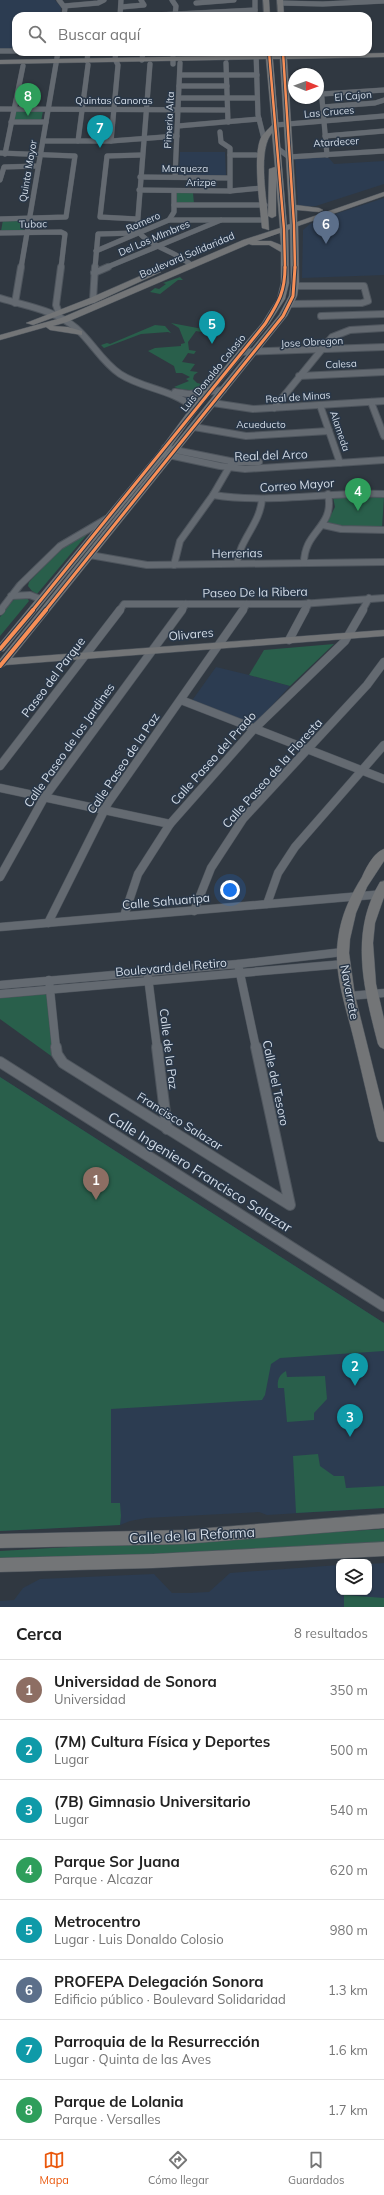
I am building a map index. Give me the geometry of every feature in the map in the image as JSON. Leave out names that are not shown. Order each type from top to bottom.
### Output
[{"type":"main road","points":[[266,0],[267,12]]},
{"type":"main road","points":[[280,2],[281,12]]},
{"type":"main road","points":[[0,62],[87,63],[173,58],[384,56]]},
{"type":"main road","name":"Luis Donaldo Colosio","points":[[1,663],[90,556],[168,452],[194,408],[265,324],[281,298],[285,283],[284,225],[269,57]]},
{"type":"main road","points":[[281,57],[384,60]]},
{"type":"main road","name":"Luis Donaldo Colosio","points":[[2,646],[106,519],[168,452],[194,427],[290,304],[295,286],[294,222],[281,57]]},
{"type":"main road","points":[[117,62],[150,64],[173,58]]},
{"type":"main road","points":[[173,58],[180,63],[227,58]]},
{"type":"main road","points":[[0,66],[23,66],[56,63]]},
{"type":"main road","points":[[266,228],[265,205],[262,188],[262,146],[264,139],[276,125]]},
{"type":"main road","points":[[266,228],[272,221],[273,162],[277,158]]},
{"type":"main road","name":"Boulevard Solidaridad","points":[[294,222],[319,210],[384,188]]},
{"type":"main road","name":"Boulevard Solidaridad","points":[[0,338],[38,329],[82,313],[188,262],[241,244],[284,225],[311,219],[384,194]]},
{"type":"main road","name":"Boulevard Solidaridad","points":[[293,206],[302,210],[319,210]]},
{"type":"main road","points":[[294,238],[311,219]]},
{"type":"main road","name":"Boulevard Solidaridad","points":[[0,331],[93,300],[188,262],[266,228],[284,225]]},
{"type":"main road","points":[[241,244],[268,243],[285,250]]},
{"type":"main road","points":[[38,329],[60,328],[78,330],[82,313]]},
{"type":"main road","name":"Olivares","points":[[1,663],[85,655],[384,633]]},
{"type":"main road","points":[[2,646],[13,649]]},
{"type":"main road","name":"Navarrete","points":[[384,853],[370,871],[357,896],[350,917],[344,958],[349,996],[384,1137]]},
{"type":"main road","name":"Navarrete","points":[[382,892],[368,925],[367,957],[371,994],[384,1044]]},
{"type":"main road","name":"Calle de la Reforma","points":[[0,1541],[183,1537],[384,1521]]},
{"type":"main road","name":"Calle de la Reforma","points":[[0,1565],[384,1550]]},
{"type":"street","points":[[59,0],[64,6],[64,12]]},
{"type":"street","points":[[64,6],[98,3],[104,0]]},
{"type":"street","points":[[120,12],[122,0]]},
{"type":"street","points":[[121,7],[144,5],[140,0]]},
{"type":"street","points":[[172,0],[176,6],[175,12]]},
{"type":"street","points":[[196,3],[234,0]]},
{"type":"street","points":[[240,12],[255,10],[254,0]]},
{"type":"street","points":[[280,2],[323,4],[384,1]]},
{"type":"street","points":[[0,51],[12,51]]},
{"type":"street","name":"Quinta Mayor","points":[[15,303],[57,56]]},
{"type":"street","points":[[78,141],[88,56]]},
{"type":"street","points":[[110,141],[116,56]]},
{"type":"street","points":[[256,57],[259,119],[264,139]]},
{"type":"street","points":[[227,58],[228,122]]},
{"type":"street","name":"Pimeria Alta","points":[[175,177],[180,63]]},
{"type":"street","points":[[139,233],[137,219],[150,64]]},
{"type":"street","points":[[0,219],[66,217],[75,156],[2,154],[11,122],[23,66]]},
{"type":"street","points":[[180,75],[257,75]]},
{"type":"street","points":[[180,86],[227,86]]},
{"type":"street","points":[[324,94],[384,90]]},
{"type":"street","points":[[179,98],[257,98]]},
{"type":"street","name":"El Cajon","points":[[323,107],[375,103],[384,100]]},
{"type":"street","points":[[323,104],[326,153]]},
{"type":"street","name":"Quintas Canoras","points":[[0,108],[227,110]]},
{"type":"street","name":"Las Cruces","points":[[276,125],[384,116]]},
{"type":"street","points":[[178,126],[259,119]]},
{"type":"street","points":[[11,122],[46,122]]},
{"type":"street","points":[[325,136],[384,131]]},
{"type":"street","points":[[220,132],[221,142],[230,148],[230,191]]},
{"type":"street","points":[[42,141],[110,141],[177,136]]},
{"type":"street","name":"Atardecer","points":[[289,156],[384,147]]},
{"type":"street","points":[[277,148],[289,156]]},
{"type":"street","name":"Atardecer","points":[[326,153],[384,151]]},
{"type":"street","points":[[137,219],[100,217],[107,156],[142,155]]},
{"type":"street","points":[[230,155],[256,155]]},
{"type":"street","points":[[0,180],[4,167],[38,166]]},
{"type":"street","name":"Marqueza","points":[[140,177],[230,178]]},
{"type":"street","name":"Arizpe","points":[[139,190],[230,191],[262,188]]},
{"type":"street","name":"Romero","points":[[96,251],[169,220],[174,212],[174,191]]},
{"type":"street","points":[[197,191],[197,205]]},
{"type":"street","points":[[174,205],[265,205]]},
{"type":"street","points":[[169,220],[265,220]]},
{"type":"street","name":"Del Los MImbres","points":[[94,273],[221,220]]},
{"type":"street","name":"Tubac","points":[[0,233],[61,232],[65,234],[57,311]]},
{"type":"street","points":[[93,300],[98,234],[139,233],[158,246],[188,262]]},
{"type":"street","points":[[290,304],[362,303],[368,300],[364,286],[295,286]]},
{"type":"street","points":[[2,299],[16,294]]},
{"type":"street","points":[[2,299],[46,312],[57,311],[64,320],[78,330],[109,366],[121,375],[165,390],[186,401],[194,408]]},
{"type":"street","points":[[321,316],[384,314]]},
{"type":"street","points":[[274,408],[320,350],[339,332],[384,328]]},
{"type":"street","name":"Jose Obregon","points":[[241,352],[384,347]]},
{"type":"street","name":"Calesa","points":[[299,376],[384,372]]},
{"type":"street","points":[[165,390],[189,394],[223,390]]},
{"type":"street","name":"Real de Minas","points":[[213,403],[238,408],[274,408],[384,401]]},
{"type":"street","points":[[371,402],[384,436]]},
{"type":"street","name":"Alameda","points":[[320,405],[339,460]]},
{"type":"street","name":"Acueducto","points":[[194,427],[236,435],[252,436],[329,431]]},
{"type":"street","name":"Real del Arco","points":[[168,452],[245,469],[384,454]]},
{"type":"street","name":"Real del Arco","points":[[339,460],[384,460]]},
{"type":"street","points":[[174,565],[180,541],[212,495],[230,465]]},
{"type":"street","points":[[304,563],[307,544],[327,520],[330,506],[328,494]]},
{"type":"street","name":"Correo Mayor","points":[[212,495],[233,499],[262,499],[328,494],[384,494]]},
{"type":"street","points":[[237,564],[240,546],[262,512],[262,499]]},
{"type":"street","points":[[0,611],[20,585],[63,544],[106,519]]},
{"type":"street","points":[[323,525],[341,529],[384,530]]},
{"type":"street","name":"Herrerias","points":[[90,556],[133,564],[174,565],[384,562]]},
{"type":"street","points":[[20,585],[30,595],[40,599]]},
{"type":"street","points":[[11,596],[30,595]]},
{"type":"street","name":"Calle Paseo del Prado","points":[[124,916],[138,874],[170,824],[254,729],[348,636],[369,598]]},
{"type":"street","name":"Paseo De la Ribera","points":[[126,603],[309,603],[384,598]]},
{"type":"street","name":"Paseo del Parque","points":[[0,766],[123,604],[126,603]]},
{"type":"street","points":[[289,640],[309,603]]},
{"type":"street","name":"Calle Paseo de los Jardines","points":[[0,877],[44,798],[150,651],[186,604]]},
{"type":"street","name":"Calle Paseo de la Paz","points":[[48,923],[104,811],[247,604]]},
{"type":"street","name":"Calle Paseo de la Floresta","points":[[194,911],[211,868],[232,834],[368,685],[384,662]]},
{"type":"street","points":[[180,700],[384,779]]},
{"type":"street","points":[[267,904],[278,873],[292,851],[384,745]]},
{"type":"street","points":[[0,788],[170,824]]},
{"type":"street","name":"Calle Sahuaripa","points":[[0,927],[194,911],[357,896],[382,892]]},
{"type":"street","name":"Boulevard del Retiro","points":[[0,985],[50,985],[239,969],[344,958]]},
{"type":"street","name":"Calle del Tesoro","points":[[239,969],[291,1203],[289,1205]]},
{"type":"street","name":"Calle de la Paz","points":[[148,977],[167,1129]]},
{"type":"street","name":"Boulevard del Retiro","points":[[0,994],[50,985]]},
{"type":"street","name":"Francisco Salazar","points":[[50,985],[59,1058],[63,1063],[289,1205]]},
{"type":"street","points":[[349,996],[384,993]]},
{"type":"street","name":"Calle Ingeniero Francisco Salazar","points":[[0,1062],[384,1306]]},
{"type":"shaded area","points":[[0,0],[55,0],[61,7],[60,12],[12,12],[12,50],[0,50]]},
{"type":"shaded area","points":[[180,152],[225,152],[226,175],[179,175]]},
{"type":"shaded area","points":[[328,157],[334,164],[384,161],[384,184],[316,206],[302,207],[298,205],[295,159]]},
{"type":"shaded area","points":[[384,198],[384,275],[302,278],[303,230],[310,224],[320,219]]},
{"type":"shaded area","points":[[216,667],[290,686],[253,726],[191,702]]},
{"type":"shaded area","points":[[0,1077],[384,1323],[384,1508],[267,1515],[259,1512],[146,1518],[130,1521],[120,1525],[0,1531]]},
{"type":"shaded area","points":[[384,1563],[384,1607],[0,1607],[0,1601],[14,1600],[23,1588],[40,1579],[154,1574],[172,1593],[190,1593],[209,1592],[230,1573],[336,1565],[336,1595],[372,1595],[372,1564]]},
{"type":"green space","points":[[15,110],[43,111],[41,121],[13,121]]},
{"type":"green space","points":[[177,193],[193,193],[194,204],[177,204]]},
{"type":"green space","points":[[3,220],[25,220],[23,232],[1,231]]},
{"type":"green space","points":[[180,277],[183,280],[178,280],[160,294],[150,292],[155,288],[159,289],[166,284],[163,283]]},
{"type":"green space","points":[[171,323],[203,329],[201,332],[196,331],[188,342],[189,350],[196,351],[194,354],[188,353],[182,362],[195,364],[190,371],[198,372],[194,375],[193,379],[197,383],[206,385],[202,388],[190,390],[174,387],[189,381],[186,379],[190,377],[182,373],[176,373],[174,366],[148,351],[155,348],[181,346],[181,344],[185,343],[179,328]]},
{"type":"green space","points":[[155,325],[165,326],[171,333],[141,334],[104,348],[101,345],[107,343],[110,344]]},
{"type":"green space","points":[[384,496],[382,528],[344,528],[326,525],[335,507],[333,497]]},
{"type":"green space","points":[[90,531],[37,594],[32,591],[28,586],[29,582],[66,544]]},
{"type":"green space","points":[[15,598],[27,598],[29,601],[0,636],[0,617]]},
{"type":"green space","points":[[334,644],[290,686],[249,675],[264,650]]},
{"type":"green space","points":[[49,993],[54,1058],[0,1019],[0,997]]},
{"type":"green space","points":[[0,1077],[384,1323],[384,1351],[280,1358],[271,1364],[265,1395],[262,1400],[111,1409],[111,1503],[120,1503],[120,1525],[0,1531]]},
{"type":"green space","points":[[286,1371],[287,1377],[325,1376],[327,1399],[314,1413],[314,1420],[287,1422],[284,1388],[278,1388],[278,1380]]},
{"type":"green space","points":[[318,1454],[320,1466],[334,1476],[344,1476],[346,1488],[384,1486],[384,1508],[296,1513],[293,1456]]},
{"type":"green space","points":[[384,1529],[384,1547],[0,1560],[0,1551]]},
{"type":"green space","points":[[344,1595],[384,1598],[384,1607],[344,1607]]},
{"type":"cycle path","points":[[0,649],[161,454],[198,404],[265,324],[281,299],[285,283],[284,229],[269,56]]},
{"type":"cycle path","points":[[0,666],[283,316],[293,296],[295,283],[294,225],[283,56]]},
{"type":"place","name":"Parque de Lolania","points":[[28,116]]},
{"type":"place","name":"Parroquia de la Resurrección","points":[[100,148]]},
{"type":"place","name":"PROFEPA Delegación Sonora","points":[[326,244]]},
{"type":"place","name":"Metrocentro","points":[[212,344]]},
{"type":"place","name":"Parque Sor Juana","points":[[358,511]]},
{"type":"place","name":"Universidad de Sonora","points":[[96,1200]]},
{"type":"place","name":"(7M) Cultura Física y Deportes","points":[[355,1386]]},
{"type":"place","name":"(7B) Gimnasio Universitario","points":[[350,1437]]}]
